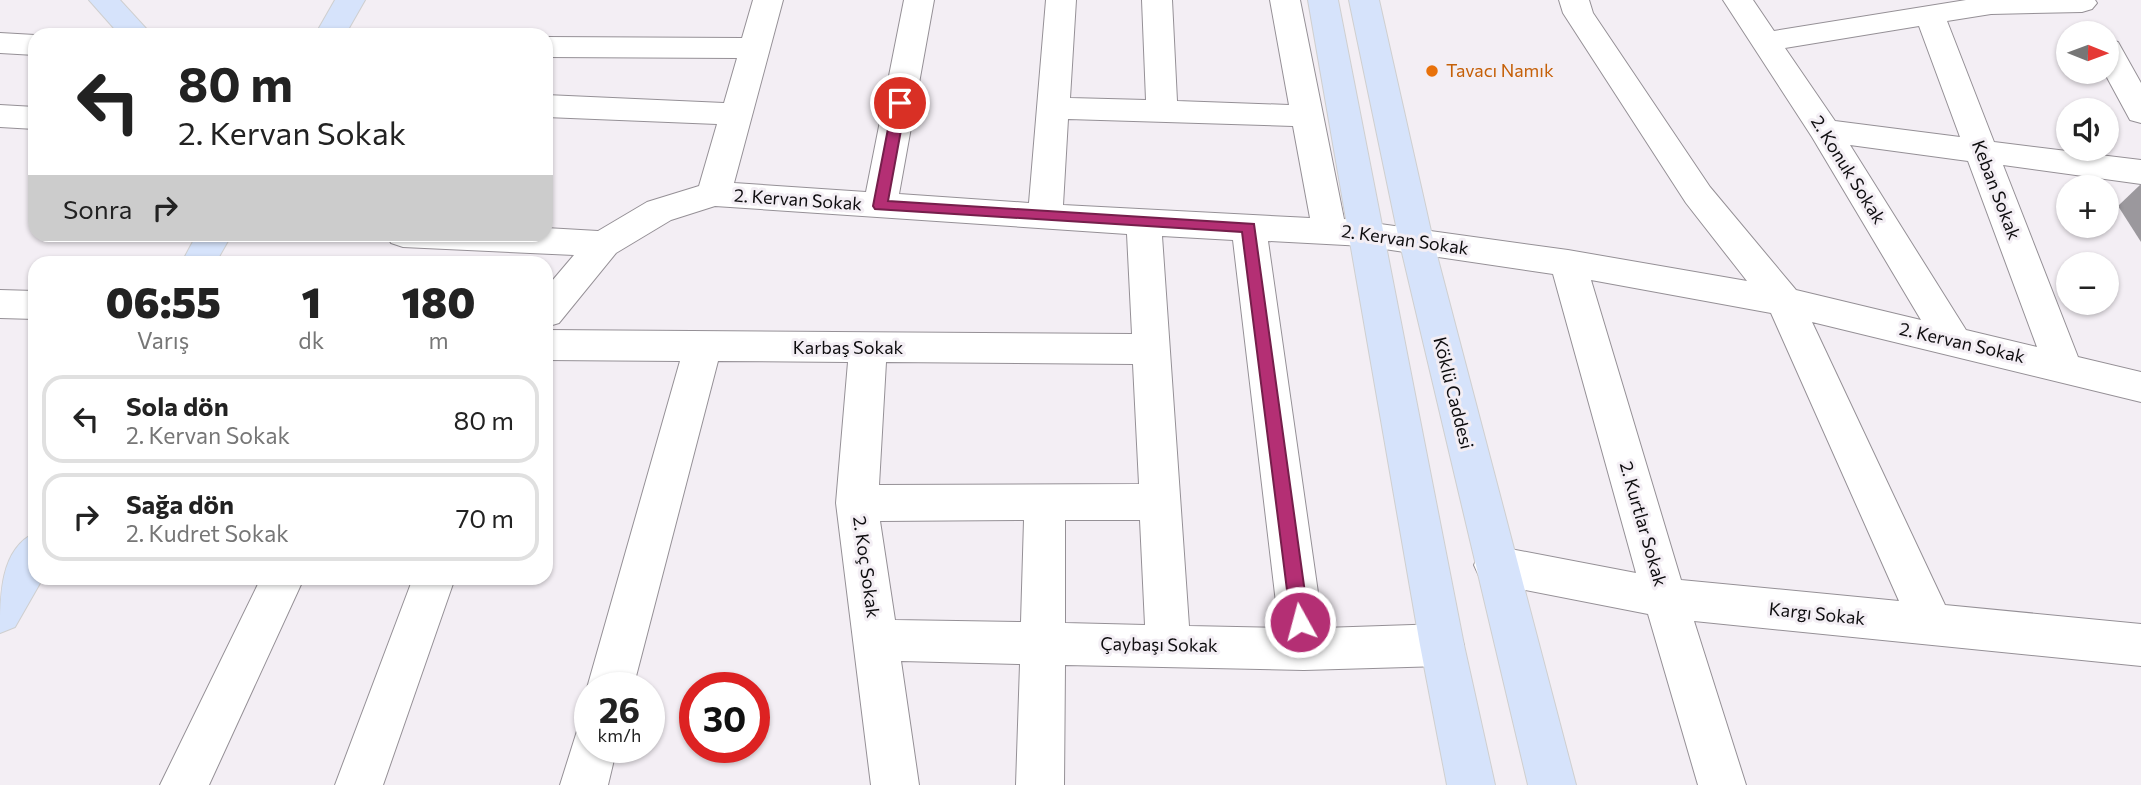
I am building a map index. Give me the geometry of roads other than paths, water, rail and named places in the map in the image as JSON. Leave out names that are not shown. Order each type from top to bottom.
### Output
[{"type":"main road","points":[[104,0],[130,28]]},
{"type":"main road","points":[[334,28],[350,0]]},
{"type":"main road","points":[[1323,0],[1347,231],[1442,645],[1471,785]]},
{"type":"main road","name":"Köklü Caddesi","points":[[1364,0],[1416,240],[1552,785]]},
{"type":"main road","points":[[0,613],[28,564]]},
{"type":"street","points":[[713,194],[738,114],[768,0]]},
{"type":"street","points":[[880,206],[919,0]]},
{"type":"street","points":[[1045,217],[1062,0]]},
{"type":"street","points":[[1157,0],[1162,111]]},
{"type":"street","points":[[1285,0],[1309,116],[1347,231]]},
{"type":"street","points":[[1574,0],[1578,13],[1698,195],[1784,301],[1931,625]]},
{"type":"street","name":"2. Konuk Sokak","points":[[1738,0],[1825,131],[1954,342]]},
{"type":"street","points":[[1764,42],[1992,5],[2081,1],[2092,21]]},
{"type":"street","name":"Keban Sokak","points":[[1929,14],[2063,367]]},
{"type":"street","points":[[0,43],[28,44]]},
{"type":"street","points":[[553,47],[756,48]]},
{"type":"street","points":[[2119,72],[2141,113]]},
{"type":"street","points":[[553,106],[738,114]]},
{"type":"street","points":[[1053,108],[1309,116]]},
{"type":"street","points":[[0,116],[28,118]]},
{"type":"street","points":[[1825,131],[2141,172]]},
{"type":"street","name":"2. Kervan Sokak","points":[[604,244],[659,211],[713,194],[1144,223],[1347,231],[1567,263],[1784,301],[2141,387]]},
{"type":"street","points":[[1144,223],[1168,644]]},
{"type":"street","points":[[1249,228],[1304,649]]},
{"type":"street","points":[[553,241],[604,244]]},
{"type":"street","points":[[553,305],[604,244]]},
{"type":"street","name":"2. Kurtlar Sokak","points":[[1567,263],[1722,785]]},
{"type":"street","points":[[0,304],[28,305]]},
{"type":"street","name":"Karbaş Sokak","points":[[553,345],[1151,349]]},
{"type":"street","points":[[614,672],[703,347]]},
{"type":"street","name":"2. Koç Sokak","points":[[868,348],[857,503],[895,785]]},
{"type":"street","points":[[857,503],[1045,505],[1161,502]]},
{"type":"street","points":[[1040,785],[1045,505]]},
{"type":"street","name":"Kargı Sokak","points":[[1495,565],[1665,598],[2141,645]]},
{"type":"street","points":[[184,785],[280,585]]},
{"type":"street","points":[[359,785],[431,585]]},
{"type":"street","name":"Çaybaşı Sokak","points":[[876,640],[1168,644],[1304,649],[1442,645]]},
{"type":"street","points":[[584,785],[590,763]]},
{"type":"place","name":"Tavacı Namık","points":[[1432,71]]}]
